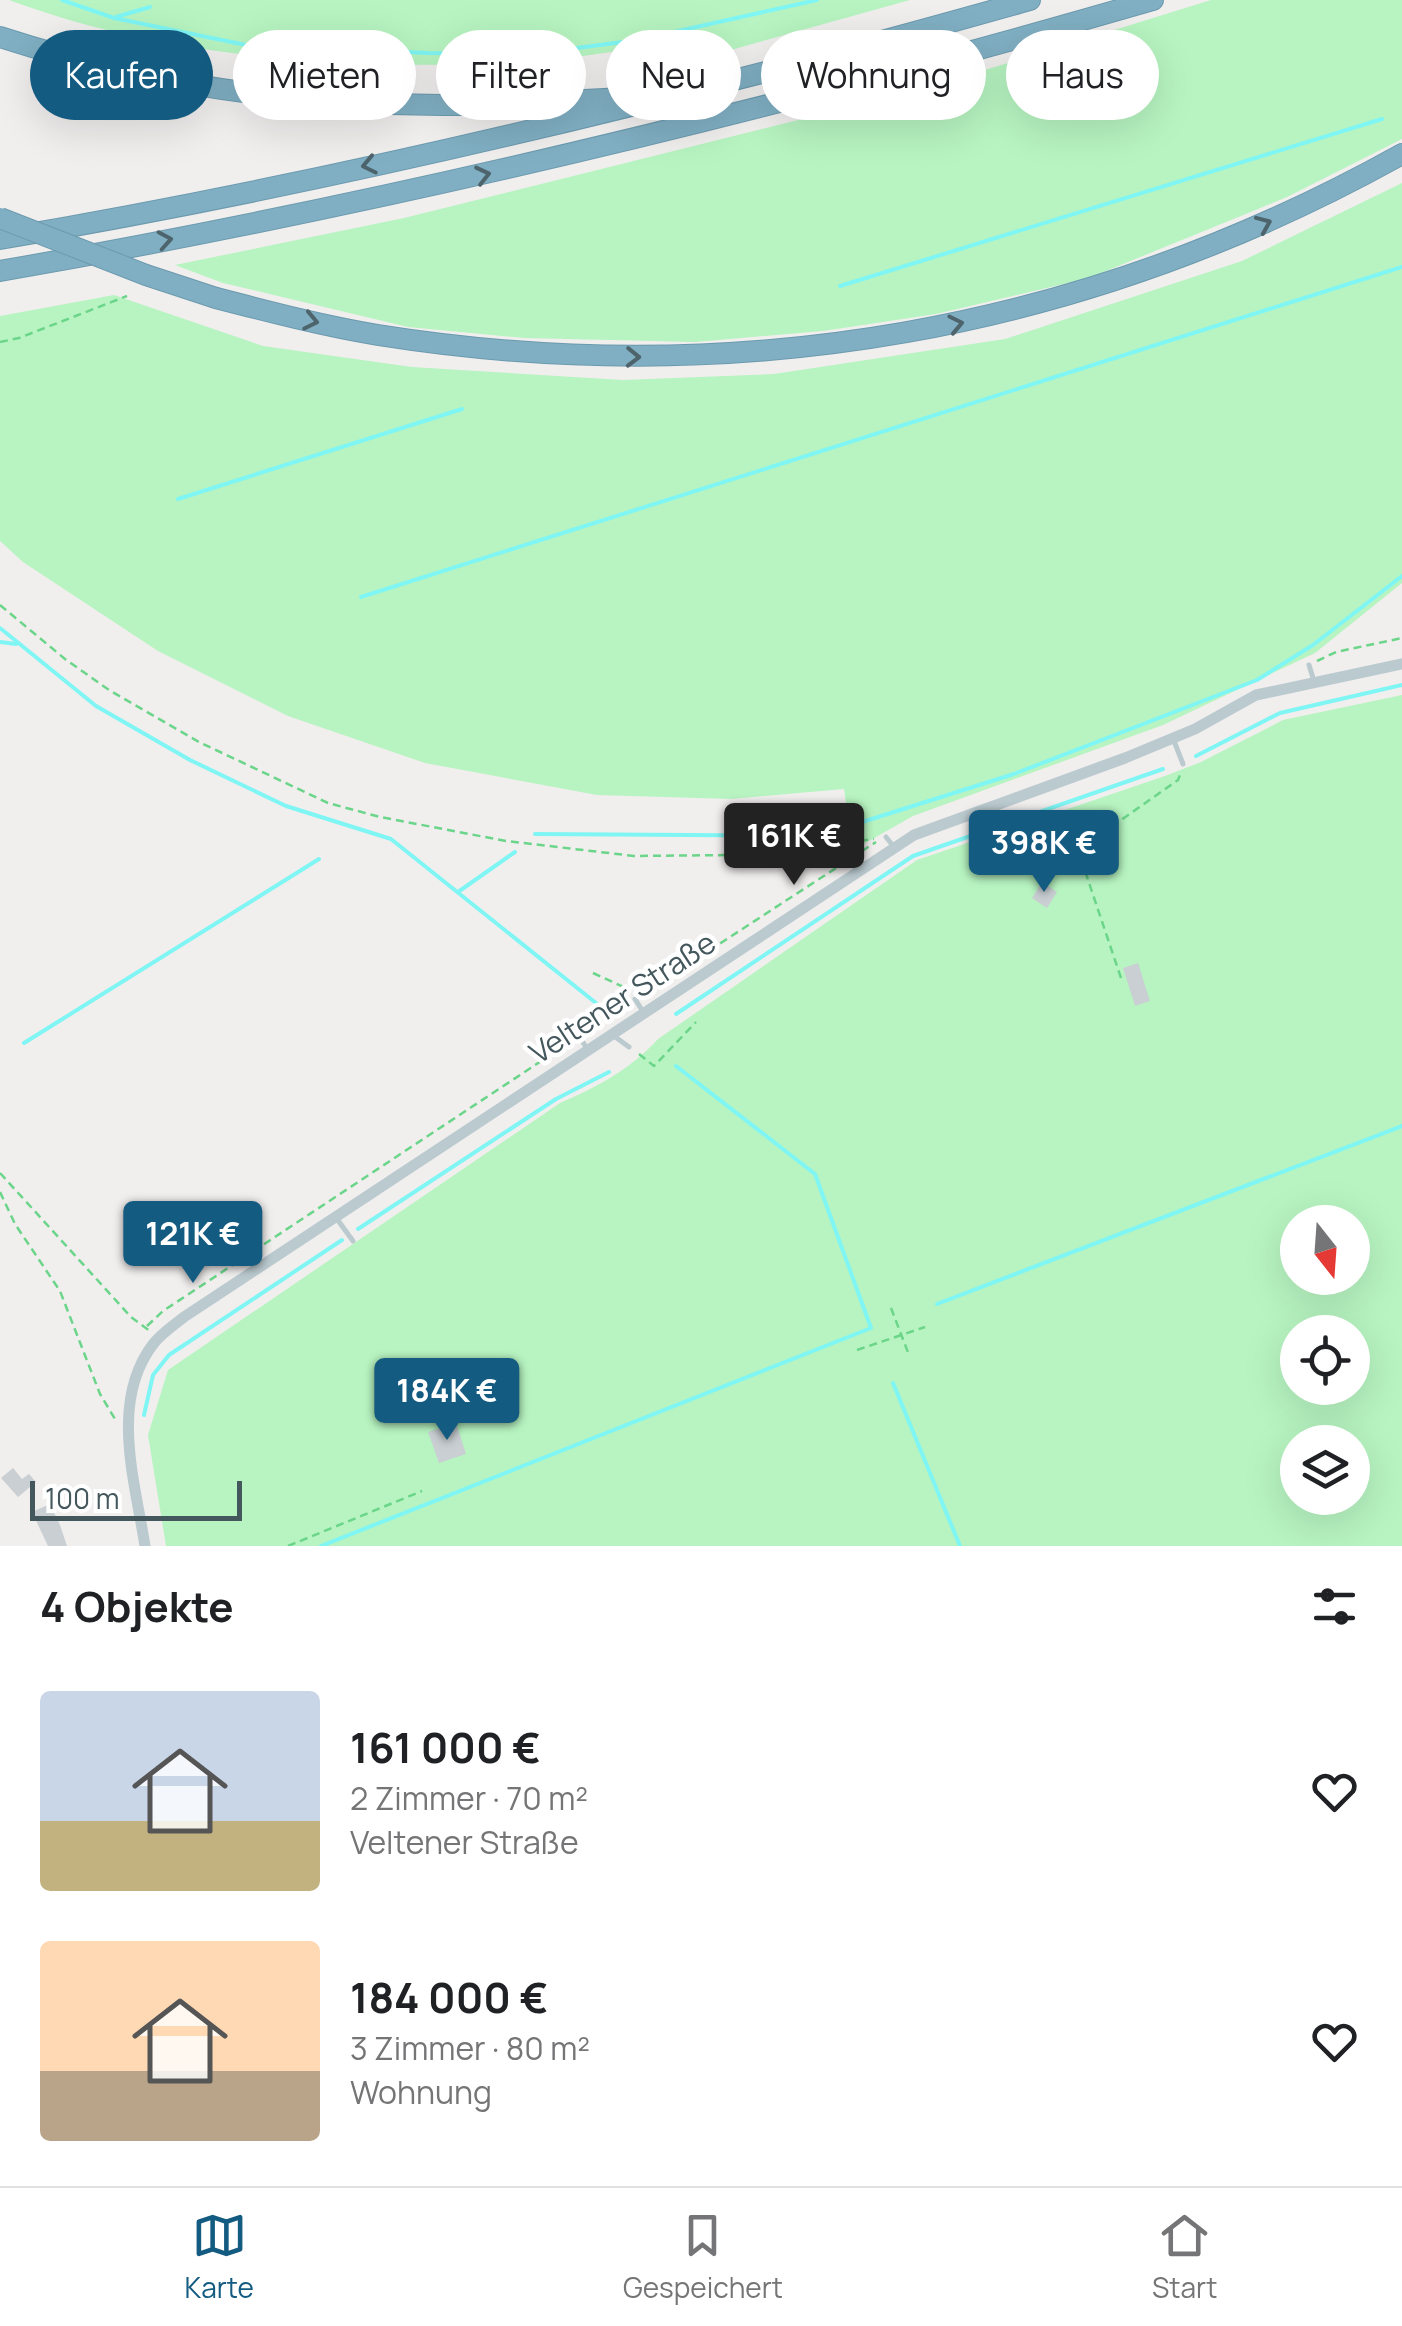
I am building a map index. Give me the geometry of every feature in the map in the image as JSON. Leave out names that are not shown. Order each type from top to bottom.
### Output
[{"type":"highway","points":[[741,77],[1030,0]]},
{"type":"highway","points":[[0,271],[253,224],[591,151],[860,83],[1153,0]]},
{"type":"highway","points":[[0,37],[138,76],[303,100],[456,106],[606,99]]},
{"type":"highway","points":[[0,238],[415,156],[606,111]]},
{"type":"highway","points":[[0,218],[216,298],[375,334],[516,352],[692,357],[839,344],[949,326],[1042,304],[1130,277],[1278,218],[1402,154]]},
{"type":"street","name":"Veltener Straße","points":[[146,1546],[129,1441],[133,1385],[156,1341],[184,1317],[612,1034],[890,842],[1014,800],[1172,738],[1256,696],[1402,664]]},
{"type":"lane","points":[[1309,665],[1314,681]]},
{"type":"lane","points":[[1172,738],[1183,764]]},
{"type":"lane","points":[[635,1000],[644,1012]]},
{"type":"lane","points":[[612,1034],[630,1047]]},
{"type":"lane","points":[[579,1036],[588,1050]]},
{"type":"lane","points":[[336,1217],[353,1241]]},
{"type":"path","points":[[0,342],[127,296]]},
{"type":"path","points":[[0,605],[109,690],[200,742],[328,803],[380,817],[506,841],[634,856],[739,855],[890,842]]},
{"type":"path","points":[[1120,978],[1082,862],[1104,832],[1178,780],[1183,764]]},
{"type":"path","points":[[592,973],[628,989]]},
{"type":"path","points":[[630,1047],[654,1066],[696,1022]]},
{"type":"path","points":[[0,1173],[132,1317],[147,1326]]},
{"type":"path","points":[[0,1192],[15,1224],[60,1291],[100,1394],[129,1441]]},
{"type":"path","points":[[891,1308],[909,1355]]},
{"type":"path","points":[[857,1350],[925,1326]]},
{"type":"path","points":[[288,1546],[422,1490]]},
{"type":"green space","points":[[9,0],[910,0],[802,30],[761,30],[761,42],[741,47],[741,30],[606,30],[606,53],[586,55],[586,30],[436,30],[436,65],[416,64],[416,30],[233,30],[233,53],[213,50],[213,30],[109,30]]},
{"type":"green space","points":[[1211,0],[1402,0],[1402,139],[1287,197],[1089,278],[936,314],[823,331],[695,342],[524,338],[408,327],[223,283],[175,265],[404,218],[798,120],[986,120],[986,70],[1006,64],[1006,120],[1159,120],[1159,30],[1114,30]]},
{"type":"green space","points":[[1402,183],[1402,583],[1315,653],[1163,725],[913,816],[853,850],[844,789],[731,799],[597,795],[425,763],[288,716],[158,651],[23,562],[0,541],[0,316],[114,295],[263,346],[412,367],[623,380],[774,374],[1005,339],[1242,261]]},
{"type":"green space","points":[[1402,695],[1402,1546],[166,1546],[148,1435],[168,1370],[560,1103],[625,1068],[658,1039],[917,860],[1201,762],[1283,720]]},
{"type":"building","points":[[1042,882],[1057,892],[1047,908],[1032,898]]},
{"type":"building","points":[[1138,963],[1150,1001],[1135,1006],[1123,968]]},
{"type":"building","points":[[456,1423],[466,1454],[439,1463],[428,1432]]},
{"type":"building","points":[[13,1468],[22,1479],[29,1474],[36,1482],[18,1497],[1,1478]]},
{"type":"building","points":[[50,1504],[67,1546],[48,1546],[32,1512]]},
{"type":"waterway","points":[[62,0],[114,18],[246,45],[531,54],[638,40],[817,0]]},
{"type":"waterway","points":[[116,17],[150,7]]},
{"type":"waterway","points":[[840,286],[1382,119]]},
{"type":"waterway","points":[[361,597],[1402,267]]},
{"type":"waterway","points":[[178,499],[462,409]]},
{"type":"waterway","points":[[535,834],[818,836],[1014,774],[1257,680],[1313,645],[1402,576]]},
{"type":"waterway","points":[[0,628],[96,706],[190,760],[286,806],[391,839],[606,1011]]},
{"type":"waterway","points":[[0,642],[16,644]]},
{"type":"waterway","points":[[1196,756],[1280,713],[1402,685]]},
{"type":"waterway","points":[[676,1014],[913,856],[1163,769]]},
{"type":"waterway","points":[[458,892],[515,852]]},
{"type":"waterway","points":[[24,1043],[319,859]]},
{"type":"waterway","points":[[321,1546],[871,1328],[815,1174],[676,1066]]},
{"type":"waterway","points":[[358,1229],[556,1099],[609,1072]]},
{"type":"waterway","points":[[937,1304],[1402,1126]]},
{"type":"waterway","points":[[144,1415],[153,1375],[169,1355],[342,1240]]},
{"type":"waterway","points":[[893,1383],[960,1546]]}]
